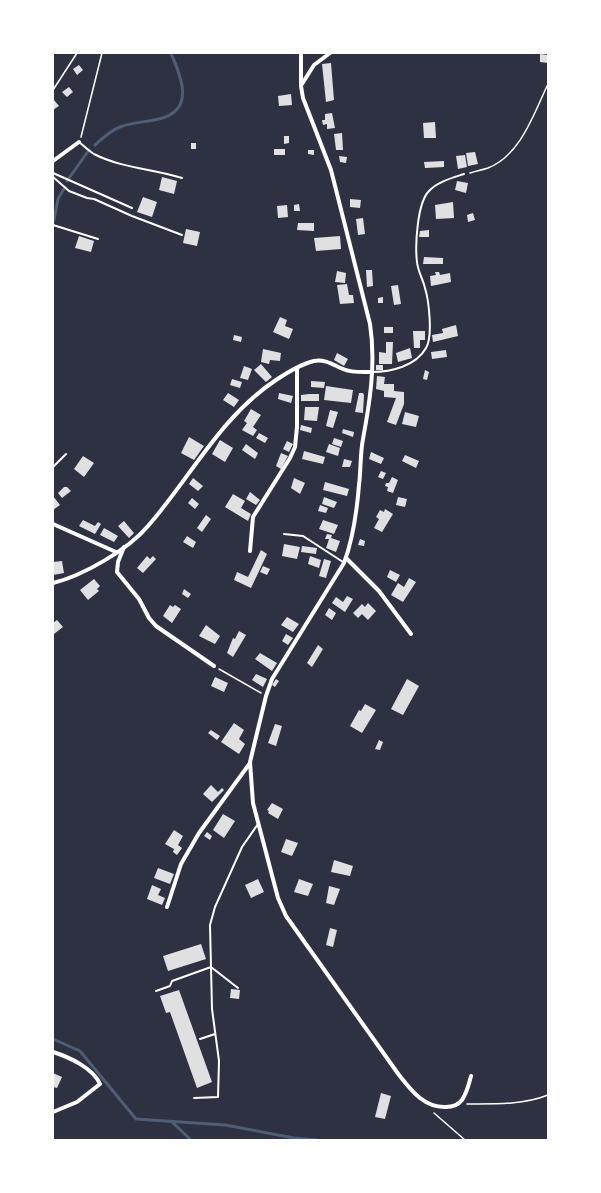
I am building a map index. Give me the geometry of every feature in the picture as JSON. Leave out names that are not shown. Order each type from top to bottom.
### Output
[{"type":"street","points":[[301,53],[301,86],[306,107],[331,170],[347,227],[370,324],[372,341],[372,372],[367,424],[363,439],[359,486],[346,558],[272,679],[266,696],[250,762],[253,803],[278,898],[286,916],[398,1075],[420,1099],[428,1104],[445,1107],[458,1104],[465,1094],[471,1076]]},
{"type":"street","points":[[301,86],[310,70],[330,53]]},
{"type":"street","points":[[53,161],[79,142]]},
{"type":"street","points":[[53,583],[87,570],[124,547],[148,527],[229,419],[255,395],[296,368],[320,360],[352,372],[372,372]]},
{"type":"street","points":[[250,551],[253,517],[290,458],[295,447],[297,426],[296,368]]},
{"type":"street","points":[[53,524],[116,552]]},
{"type":"street","points":[[124,547],[118,562],[117,572],[139,599],[148,618],[156,626],[214,666]]},
{"type":"street","points":[[346,558],[379,591],[411,634]]},
{"type":"street","points":[[167,907],[185,858],[199,833],[250,762]]},
{"type":"street","points":[[53,1052],[76,1063],[96,1078],[100,1084],[77,1102],[53,1112]]},
{"type":"lane","points":[[79,142],[94,154],[123,165],[163,172],[182,178]]},
{"type":"lane","points":[[53,173],[132,208]]},
{"type":"lane","points":[[372,372],[386,371],[416,360],[426,348],[429,320],[426,288],[416,262],[418,223],[424,201],[430,190],[446,180],[464,174]]},
{"type":"lane","points":[[53,177],[69,190],[87,198],[94,198],[132,216],[182,235]]},
{"type":"lane","points":[[53,225],[98,239]]},
{"type":"lane","points":[[53,467],[66,454]]},
{"type":"lane","points":[[284,534],[303,536],[344,563]]},
{"type":"lane","points":[[194,1098],[218,1097],[219,1061],[212,1009],[210,925],[215,907],[242,847],[258,824]]},
{"type":"lane","points":[[211,967],[238,988]]},
{"type":"lane","points":[[156,991],[170,986],[172,981],[211,967]]},
{"type":"lane","points":[[200,1039],[215,1034]]},
{"type":"path","points":[[53,90],[77,53]]},
{"type":"path","points":[[79,142],[102,53]]},
{"type":"path","points":[[464,174],[488,168],[509,154],[526,132],[548,84]]},
{"type":"path","points":[[214,666],[266,696]]},
{"type":"path","points":[[458,1104],[508,1103],[540,1098],[548,1095]]},
{"type":"path","points":[[428,1104],[430,1109],[466,1140]]},
{"type":"building","points":[[540,54],[548,55],[548,63],[540,62]]},
{"type":"building","points":[[331,63],[334,100],[326,102],[322,64]]},
{"type":"building","points":[[79,65],[83,70],[77,75],[73,69]]},
{"type":"building","points":[[69,87],[73,92],[67,97],[62,92]]},
{"type":"building","points":[[291,94],[292,105],[279,106],[278,96]]},
{"type":"building","points":[[54,100],[59,106],[53,110],[53,101]]},
{"type":"building","points":[[332,113],[335,128],[327,129],[327,124],[323,125],[322,120],[325,120],[325,114]]},
{"type":"building","points":[[435,122],[436,138],[424,138],[423,123]]},
{"type":"building","points":[[342,133],[343,150],[336,150],[334,134]]},
{"type":"building","points":[[284,136],[289,136],[289,143],[284,144]]},
{"type":"building","points":[[191,143],[196,143],[196,149],[191,149]]},
{"type":"building","points":[[274,149],[285,149],[285,155],[274,155]]},
{"type":"building","points":[[308,150],[314,150],[314,155],[308,154]]},
{"type":"building","points":[[475,152],[478,164],[468,166],[466,153]]},
{"type":"building","points":[[465,155],[467,167],[458,169],[456,156]]},
{"type":"building","points":[[339,156],[347,157],[346,163],[340,162]]},
{"type":"building","points":[[444,161],[444,167],[425,168],[424,162]]},
{"type":"building","points":[[162,177],[177,181],[174,194],[159,190]]},
{"type":"building","points":[[457,181],[468,183],[466,193],[455,190]]},
{"type":"building","points":[[143,197],[157,202],[152,217],[137,212]]},
{"type":"building","points":[[350,199],[361,200],[360,208],[350,207]]},
{"type":"building","points":[[453,202],[454,218],[436,219],[435,205]]},
{"type":"building","points":[[299,204],[300,211],[294,211],[294,205]]},
{"type":"building","points":[[287,205],[288,217],[278,218],[277,206]]},
{"type":"building","points":[[473,213],[475,220],[468,222],[467,215]]},
{"type":"building","points":[[363,218],[365,234],[358,235],[356,219]]},
{"type":"building","points":[[298,223],[314,223],[314,231],[297,230]]},
{"type":"building","points":[[186,229],[200,232],[197,246],[183,243]]},
{"type":"building","points":[[429,230],[429,237],[419,237],[420,231]]},
{"type":"building","points":[[79,236],[94,241],[91,252],[75,248]]},
{"type":"building","points":[[340,236],[341,249],[316,251],[314,238]]},
{"type":"building","points":[[424,257],[443,258],[443,264],[423,264]]},
{"type":"building","points":[[366,270],[372,270],[373,286],[367,287]]},
{"type":"building","points":[[337,271],[346,273],[345,283],[335,282]]},
{"type":"building","points":[[435,272],[439,272],[440,275],[450,273],[451,282],[431,286],[430,276],[436,275]]},
{"type":"building","points":[[347,284],[349,295],[353,295],[354,303],[340,304],[337,285]]},
{"type":"building","points":[[398,285],[401,304],[394,305],[391,286]]},
{"type":"building","points":[[383,297],[383,303],[378,303],[378,298]]},
{"type":"building","points":[[280,317],[287,320],[285,326],[293,329],[289,339],[273,332]]},
{"type":"building","points":[[456,325],[458,336],[433,342],[432,335],[443,333],[442,329]]},
{"type":"building","points":[[384,327],[393,327],[393,333],[384,333]]},
{"type":"building","points":[[413,331],[425,331],[425,340],[420,340],[420,348],[414,348]]},
{"type":"building","points":[[234,335],[242,337],[241,342],[233,340]]},
{"type":"building","points":[[386,342],[393,342],[392,364],[379,364],[379,352],[386,353]]},
{"type":"building","points":[[410,348],[412,358],[398,362],[396,353]]},
{"type":"building","points":[[263,349],[281,353],[280,361],[270,360],[269,364],[261,362]]},
{"type":"building","points":[[446,350],[447,357],[432,359],[431,352]]},
{"type":"building","points":[[337,353],[348,359],[344,366],[334,360]]},
{"type":"building","points":[[261,364],[272,377],[266,382],[254,370]]},
{"type":"building","points":[[376,365],[383,365],[383,370],[376,370]]},
{"type":"building","points":[[244,366],[252,369],[248,380],[240,378]]},
{"type":"building","points":[[425,370],[429,372],[427,380],[423,379]]},
{"type":"building","points":[[377,376],[385,377],[384,384],[394,384],[394,391],[404,392],[404,404],[396,425],[387,422],[396,398],[384,397],[384,391],[376,389]]},
{"type":"building","points":[[232,379],[242,382],[240,388],[230,385]]},
{"type":"building","points":[[311,381],[325,382],[324,388],[311,387]]},
{"type":"building","points":[[326,386],[353,390],[351,403],[324,400]]},
{"type":"building","points":[[228,393],[239,400],[234,407],[223,400]]},
{"type":"building","points":[[279,393],[293,396],[291,403],[278,399]]},
{"type":"building","points":[[359,393],[363,393],[364,395],[363,413],[355,412]]},
{"type":"building","points":[[319,394],[319,401],[301,401],[301,395]]},
{"type":"building","points":[[305,407],[319,407],[317,421],[304,420]]},
{"type":"building","points":[[251,409],[261,415],[253,427],[257,430],[253,436],[242,430],[247,423],[244,421]]},
{"type":"building","points":[[330,410],[338,412],[333,428],[326,426]]},
{"type":"building","points":[[405,412],[419,416],[416,427],[402,424]]},
{"type":"building","points":[[301,425],[312,428],[311,433],[300,430]]},
{"type":"building","points":[[343,429],[354,432],[353,437],[342,433]]},
{"type":"building","points":[[259,433],[268,438],[265,443],[256,438]]},
{"type":"building","points":[[189,437],[204,446],[194,460],[181,453]]},
{"type":"building","points":[[334,438],[343,441],[341,447],[332,444]]},
{"type":"building","points":[[220,440],[233,448],[225,462],[212,454]]},
{"type":"building","points":[[287,441],[293,444],[289,452],[283,449]]},
{"type":"building","points":[[246,444],[258,453],[255,459],[242,450]]},
{"type":"building","points":[[329,444],[340,448],[338,456],[326,452]]},
{"type":"building","points":[[304,451],[325,457],[323,464],[302,459]]},
{"type":"building","points":[[371,452],[384,458],[381,464],[369,459]]},
{"type":"building","points":[[281,453],[288,456],[281,469],[276,466]]},
{"type":"building","points":[[405,455],[419,461],[416,468],[402,461]]},
{"type":"building","points":[[83,456],[94,463],[84,477],[74,469]]},
{"type":"building","points":[[344,459],[352,461],[350,467],[342,467]]},
{"type":"building","points":[[381,471],[386,473],[383,479],[378,477]]},
{"type":"building","points":[[392,477],[398,480],[393,493],[387,491],[388,487],[385,486],[386,483],[389,483]]},
{"type":"building","points":[[193,478],[203,486],[198,491],[189,484]]},
{"type":"building","points":[[294,478],[305,483],[300,494],[291,488]]},
{"type":"building","points":[[325,482],[349,489],[347,496],[323,490]]},
{"type":"building","points":[[64,487],[67,487],[71,491],[62,498],[58,493]]},
{"type":"building","points":[[250,492],[260,500],[256,505],[246,499]]},
{"type":"building","points":[[233,494],[245,501],[241,508],[251,514],[248,521],[225,507]]},
{"type":"building","points":[[53,496],[60,505],[53,510]]},
{"type":"building","points":[[324,497],[337,502],[334,508],[322,504]]},
{"type":"building","points":[[398,497],[407,499],[405,507],[396,505]]},
{"type":"building","points":[[192,498],[199,504],[195,509],[188,503]]},
{"type":"building","points":[[320,505],[328,508],[326,513],[318,511]]},
{"type":"building","points":[[385,509],[393,514],[382,532],[374,528],[379,519],[376,517],[380,510],[384,512]]},
{"type":"building","points":[[206,515],[211,519],[202,532],[197,528]]},
{"type":"building","points":[[83,520],[95,526],[98,522],[101,524],[95,534],[79,526]]},
{"type":"building","points":[[323,520],[338,525],[334,534],[319,529]]},
{"type":"building","points":[[124,521],[134,533],[129,538],[118,526]]},
{"type":"building","points":[[104,528],[118,536],[114,542],[100,535]]},
{"type":"building","points":[[327,534],[332,535],[331,538],[340,541],[336,552],[326,548],[329,539],[325,539]]},
{"type":"building","points":[[187,536],[196,542],[193,548],[183,542]]},
{"type":"building","points":[[360,539],[365,541],[364,546],[358,545]]},
{"type":"building","points":[[284,544],[300,547],[297,559],[282,556]]},
{"type":"building","points":[[302,546],[317,548],[316,554],[301,552]]},
{"type":"building","points":[[261,550],[267,554],[251,588],[234,580],[237,572],[248,577]]},
{"type":"building","points":[[147,556],[150,559],[153,556],[156,559],[143,573],[137,568]]},
{"type":"building","points":[[310,556],[321,560],[319,568],[308,564]]},
{"type":"building","points":[[324,559],[331,561],[326,578],[319,576]]},
{"type":"building","points":[[62,561],[64,573],[53,575],[53,562]]},
{"type":"building","points":[[263,566],[270,569],[267,575],[260,572]]},
{"type":"building","points":[[390,570],[400,575],[396,582],[387,577]]},
{"type":"building","points":[[409,578],[416,582],[403,602],[391,595],[398,583],[404,587]]},
{"type":"building","points":[[94,579],[100,586],[97,589],[99,591],[88,600],[80,590]]},
{"type":"building","points":[[184,589],[191,594],[188,598],[182,594]]},
{"type":"building","points":[[347,596],[353,599],[345,612],[332,603],[336,597],[343,602]]},
{"type":"building","points":[[368,603],[376,611],[368,620],[362,614],[358,618],[353,613],[362,604],[365,607]]},
{"type":"building","points":[[170,605],[173,607],[175,605],[181,609],[172,623],[163,616]]},
{"type":"building","points":[[329,608],[336,613],[332,620],[325,615]]},
{"type":"building","points":[[287,617],[299,624],[293,632],[281,625]]},
{"type":"building","points":[[57,620],[63,627],[54,634],[53,623]]},
{"type":"building","points":[[206,625],[220,636],[215,644],[199,636]]},
{"type":"building","points":[[239,631],[246,635],[233,657],[227,653],[233,638],[235,639]]},
{"type":"building","points":[[286,634],[293,638],[288,645],[282,641]]},
{"type":"building","points":[[318,645],[323,649],[312,667],[307,663]]},
{"type":"building","points":[[260,653],[277,663],[272,671],[255,659]]},
{"type":"building","points":[[256,674],[267,679],[263,687],[252,680]]},
{"type":"building","points":[[215,677],[228,683],[224,692],[211,686]]},
{"type":"building","points":[[276,679],[279,681],[275,687],[272,685]]},
{"type":"building","points":[[407,679],[419,686],[403,715],[391,709]]},
{"type":"building","points":[[365,704],[376,710],[362,733],[350,726],[359,710],[361,711]]},
{"type":"building","points":[[234,723],[244,730],[239,739],[245,744],[239,754],[221,742]]},
{"type":"building","points":[[275,724],[282,726],[276,746],[268,743]]},
{"type":"building","points":[[211,730],[220,736],[217,740],[208,733]]},
{"type":"building","points":[[379,740],[383,742],[380,750],[375,749]]},
{"type":"building","points":[[211,785],[218,792],[222,788],[224,790],[212,802],[203,794]]},
{"type":"building","points":[[272,803],[283,809],[278,819],[268,813],[269,811],[267,810]]},
{"type":"building","points":[[223,814],[235,821],[224,838],[213,830]]},
{"type":"building","points":[[174,830],[183,836],[178,845],[182,848],[177,855],[173,852],[174,849],[165,844]]},
{"type":"building","points":[[207,832],[212,836],[210,840],[204,836]]},
{"type":"building","points":[[286,839],[298,843],[292,856],[281,852]]},
{"type":"building","points":[[334,860],[353,866],[350,876],[331,872]]},
{"type":"building","points":[[158,868],[174,874],[170,884],[154,878]]},
{"type":"building","points":[[258,879],[264,892],[251,898],[245,885]]},
{"type":"building","points":[[299,879],[313,884],[308,896],[294,892]]},
{"type":"building","points":[[152,885],[161,889],[158,895],[165,898],[162,905],[147,899]]},
{"type":"building","points":[[329,886],[340,889],[334,905],[326,903]]},
{"type":"building","points":[[330,928],[337,930],[333,947],[326,945]]},
{"type":"building","points":[[201,944],[206,959],[168,971],[163,956]]},
{"type":"building","points":[[231,989],[240,990],[239,999],[230,998]]},
{"type":"building","points":[[179,990],[212,1082],[197,1088],[170,1012],[166,1013],[160,996]]},
{"type":"building","points":[[53,1073],[62,1077],[57,1088],[53,1087]]},
{"type":"building","points":[[381,1093],[391,1096],[385,1119],[375,1117]]},
{"type":"waterway","points":[[95,145],[117,128],[125,125],[159,119],[171,115],[178,108],[182,100],[183,92],[179,72],[171,53]]},
{"type":"waterway","points":[[67,181],[89,150]]},
{"type":"waterway","points":[[54,220],[58,199],[65,187]]},
{"type":"waterway","points":[[53,1039],[80,1051],[136,1119],[225,1125],[294,1138],[317,1140]]},
{"type":"waterway","points":[[172,1122],[191,1140]]}]
